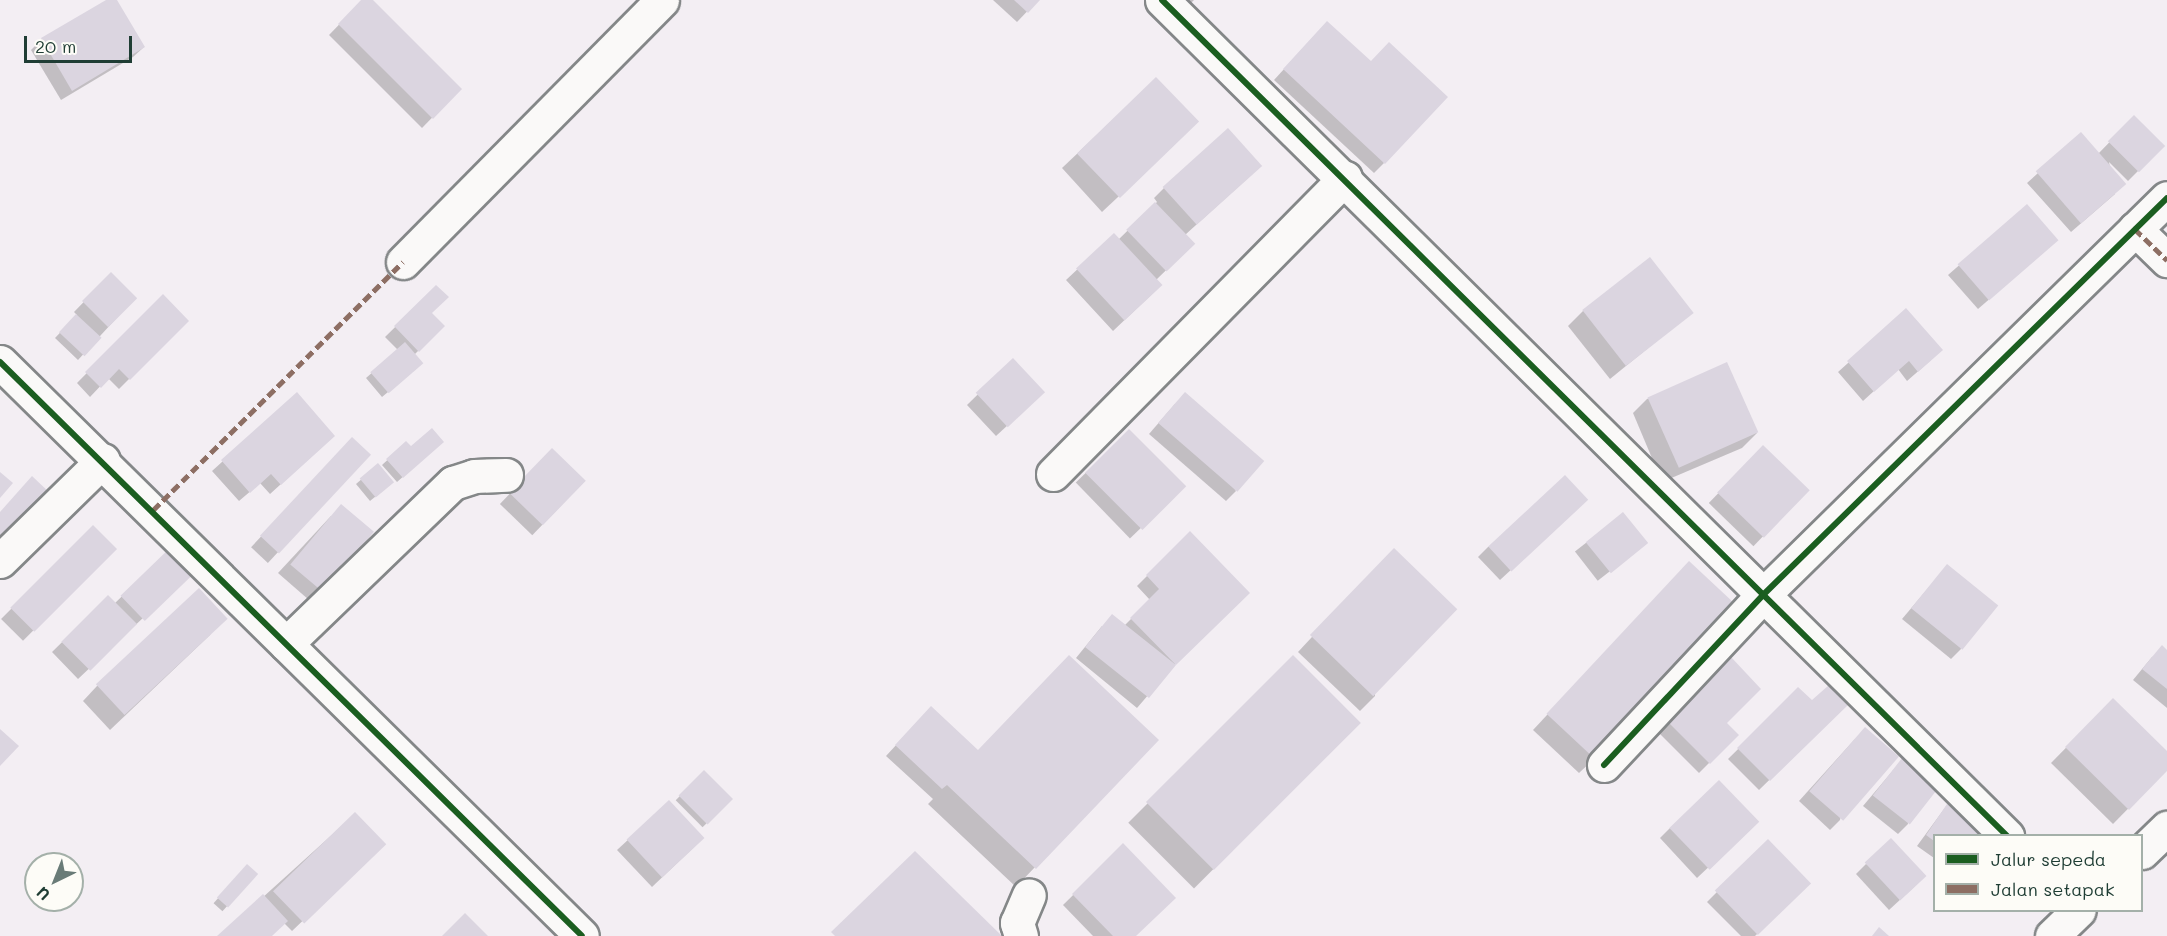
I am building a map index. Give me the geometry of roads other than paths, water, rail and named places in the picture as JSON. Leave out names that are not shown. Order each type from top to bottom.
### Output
[{"type":"street","points":[[403,262],[662,0]]},
{"type":"street","points":[[1162,0],[1345,178],[2005,834]]},
{"type":"street","points":[[1053,474],[1345,178]]},
{"type":"street","points":[[1604,765],[1763,595],[2167,198]]},
{"type":"street","points":[[2135,229],[2167,260]]},
{"type":"street","points":[[0,362],[103,460],[582,936]]},
{"type":"street","points":[[0,561],[103,460]]},
{"type":"street","points":[[286,644],[453,483],[474,476],[506,474]]},
{"type":"street","points":[[2143,851],[2167,828]]},
{"type":"street","points":[[1022,936],[1017,923],[1029,895]]},
{"type":"street","points":[[2052,936],[2077,912]]}]
